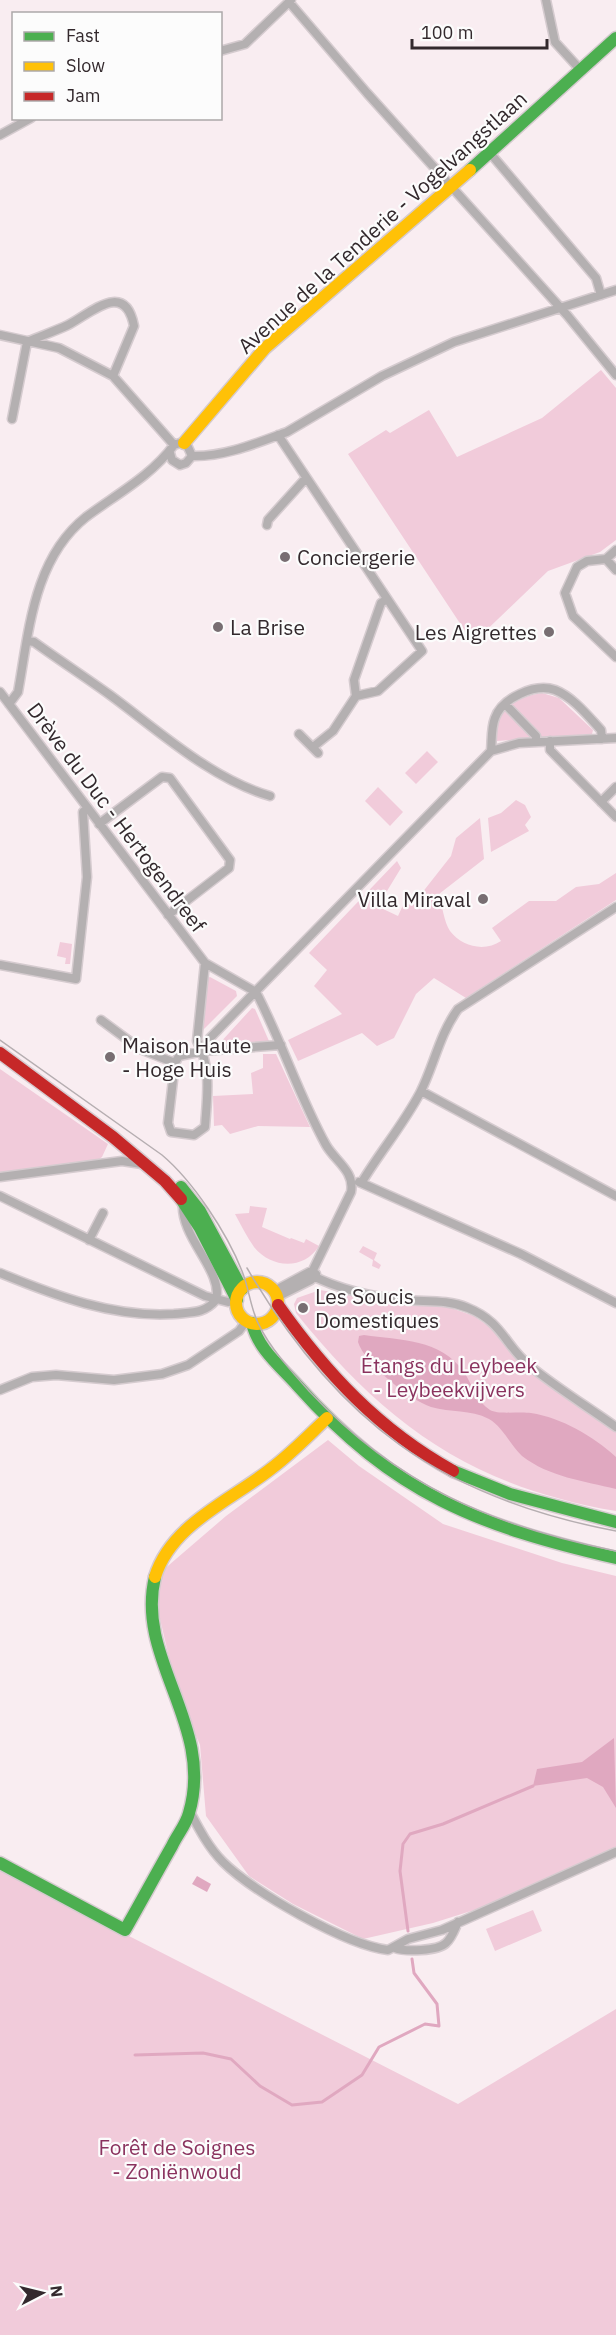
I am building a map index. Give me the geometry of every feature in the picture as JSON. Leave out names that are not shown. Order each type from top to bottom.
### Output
[{"type":"main road","name":"Avenue de la Tenderie - Vogelvangstlaan","points":[[176,451],[265,348],[449,186],[490,153],[616,38]]},
{"type":"main road","points":[[0,1053],[113,1137],[124,1149],[161,1177],[183,1203],[240,1294]]},
{"type":"main road","points":[[113,1137],[128,1143],[157,1164],[200,1211],[240,1294],[239,1312],[249,1322],[257,1339],[327,1418],[389,1468],[437,1501],[542,1541],[616,1558]]},
{"type":"main road","points":[[240,1294],[248,1284],[258,1282],[268,1285],[317,1359],[351,1396],[382,1423],[435,1460],[476,1482],[616,1522]]},
{"type":"main road","points":[[249,1322],[269,1319],[276,1298]]},
{"type":"main road","points":[[0,1863],[126,1930],[190,1812],[192,1768],[189,1732],[177,1694],[156,1647],[151,1624],[149,1604],[156,1575],[167,1553],[183,1533],[273,1468],[327,1418]]},
{"type":"street","points":[[546,0],[555,42],[576,65]]},
{"type":"street","points":[[222,50],[245,44],[290,1],[616,375]]},
{"type":"street","points":[[0,135],[27,120]]},
{"type":"street","points":[[490,153],[596,278],[601,295]]},
{"type":"street","points":[[0,335],[59,348],[113,376],[176,451],[183,465],[192,456],[236,450],[278,435],[416,359],[454,342],[616,290]]},
{"type":"street","points":[[27,342],[68,325],[96,307],[109,302],[120,303],[130,312],[134,326],[113,376]]},
{"type":"street","points":[[12,419],[27,342]]},
{"type":"street","points":[[278,435],[422,651],[378,691],[356,696]]},
{"type":"street","points":[[9,704],[18,692],[36,598],[54,556],[66,538],[85,518],[152,471],[176,451],[190,448],[192,456]]},
{"type":"street","points":[[267,525],[306,478]]},
{"type":"street","points":[[616,550],[606,559],[587,561],[578,567],[565,593],[573,616],[616,657]]},
{"type":"street","points":[[606,559],[616,570]]},
{"type":"street","points":[[299,734],[316,750],[333,731],[356,696],[356,676],[381,603],[387,599]]},
{"type":"street","points":[[28,641],[34,642],[101,688],[177,747],[253,791],[270,796]]},
{"type":"street","points":[[491,751],[494,718],[505,704],[516,696],[533,690],[554,690],[565,695],[601,730],[602,739]]},
{"type":"street","name":"Drève du Duc - Hertogendreef","points":[[0,692],[205,963],[256,992]]},
{"type":"street","points":[[505,704],[536,736],[536,742]]},
{"type":"street","points":[[203,1051],[210,1038],[491,751],[507,744],[616,738]]},
{"type":"street","points":[[550,741],[550,750],[616,817]]},
{"type":"street","points":[[99,824],[162,777],[170,778],[230,860],[229,868],[168,915]]},
{"type":"street","points":[[602,802],[616,788]]},
{"type":"street","points":[[0,965],[76,979],[87,877],[83,812],[87,809]]},
{"type":"street","points":[[362,1182],[398,1132],[421,1091],[449,1022],[458,1010],[616,907]]},
{"type":"street","name":"Drève du Duc - Hertogendreef","points":[[174,1067],[168,1128],[174,1134],[198,1134],[205,1127],[207,1082],[203,1051],[197,1041],[205,963]]},
{"type":"street","points":[[256,992],[316,1124],[330,1151],[349,1174],[352,1183],[351,1192],[311,1275],[276,1298]]},
{"type":"street","points":[[101,1020],[140,1049],[174,1067],[184,1054],[281,1046]]},
{"type":"street","points":[[421,1091],[616,1196]]},
{"type":"street","points":[[0,1177],[122,1161],[145,1164]]},
{"type":"street","points":[[352,1183],[362,1182],[537,1262],[616,1303]]},
{"type":"street","points":[[0,1196],[216,1300],[228,1302],[240,1294]]},
{"type":"street","points":[[0,1273],[51,1293],[124,1313],[147,1316],[202,1312],[216,1300],[217,1285],[184,1220],[183,1203]]},
{"type":"street","points":[[89,1240],[103,1213]]},
{"type":"street","points":[[311,1275],[336,1287],[369,1294],[396,1299],[437,1301],[467,1308],[498,1326],[528,1365],[616,1427]]},
{"type":"street","points":[[0,1390],[32,1377],[56,1375],[114,1380],[162,1374],[188,1365],[249,1322]]},
{"type":"street","points":[[190,1812],[220,1860],[252,1887],[356,1942],[371,1948],[388,1950],[408,1939],[442,1930],[616,1852]]},
{"type":"street","points":[[395,1948],[411,1952],[442,1946],[449,1940],[458,1921]]},
{"type":"green space","points":[[601,370],[616,388],[616,540],[600,552],[548,571],[473,643],[348,454],[386,430],[390,433],[429,410],[457,457],[542,418]]},
{"type":"green space","points":[[542,693],[559,698],[593,730],[592,734],[497,741],[499,721],[508,707],[523,698]]},
{"type":"green space","points":[[427,751],[438,762],[416,784],[405,773]]},
{"type":"green space","points":[[378,787],[403,812],[390,826],[365,801]]},
{"type":"green space","points":[[516,800],[525,805],[531,817],[525,825],[529,831],[491,852],[488,818],[501,813]]},
{"type":"green space","points":[[480,818],[484,859],[439,894],[448,927],[461,941],[481,947],[495,944],[501,941],[492,928],[529,901],[556,901],[576,887],[599,884],[616,873],[616,900],[466,998],[434,978],[416,994],[394,1038],[377,1046],[362,1033],[298,1061],[288,1040],[342,1014],[314,986],[327,970],[309,953],[397,861],[401,868],[387,891],[381,908],[398,916],[404,903],[418,898],[451,856],[456,838]]},
{"type":"green space","points":[[60,942],[72,944],[70,964],[65,964],[66,958],[57,956]]},
{"type":"green space","points":[[210,977],[236,991],[237,996],[203,1030],[207,978]]},
{"type":"green space","points":[[252,1008],[255,1009],[269,1041],[218,1045]]},
{"type":"green space","points":[[263,1054],[276,1054],[310,1127],[258,1126],[230,1134],[222,1125],[214,1126],[213,1096],[253,1094],[251,1073],[263,1068]]},
{"type":"green space","points":[[0,1069],[108,1144],[102,1157],[90,1166],[0,1175]]},
{"type":"green space","points":[[250,1206],[267,1208],[262,1227],[304,1243],[306,1239],[319,1246],[313,1254],[297,1263],[279,1263],[270,1260],[254,1247],[235,1214],[249,1213]]},
{"type":"green space","points":[[363,1246],[377,1253],[374,1260],[381,1265],[379,1269],[372,1266],[373,1260],[359,1252]]},
{"type":"green space","name":"Étangs du Leybeek - Leybeekvijvers","points":[[320,1290],[401,1304],[448,1307],[474,1316],[498,1333],[528,1371],[616,1432],[616,1511],[564,1500],[517,1485],[475,1467],[435,1445],[364,1388],[296,1313],[294,1304],[297,1298]]},
{"type":"green space","points":[[328,1440],[359,1466],[443,1524],[562,1563],[616,1576],[616,1848],[487,1906],[433,1923],[363,1939],[293,1904],[249,1876],[206,1816],[200,1745],[177,1692],[154,1593],[162,1571],[226,1516]]},
{"type":"green space","name":"Forêt de Soignes - Zoniënwoud","points":[[0,1860],[127,1935],[458,2104],[616,2009],[616,2335],[0,2335]]},
{"type":"green space","points":[[533,1910],[542,1931],[495,1951],[486,1929]]},
{"type":"shaded area","points":[[359,1336],[419,1343],[444,1353],[464,1372],[478,1398],[490,1410],[543,1415],[587,1435],[616,1457],[616,1489],[555,1474],[532,1463],[522,1456],[489,1419],[475,1414],[431,1407],[412,1397],[378,1370],[362,1351],[358,1342]]},
{"type":"shaded area","points":[[614,1738],[616,1808],[603,1787],[587,1778],[533,1786],[537,1769],[582,1762]]},
{"type":"shaded area","points":[[197,1876],[211,1884],[207,1892],[192,1884]]},
{"type":"waterway","points":[[408,1931],[400,1871],[403,1844],[410,1834],[443,1824],[533,1786]]},
{"type":"waterway","points":[[135,2055],[203,2053],[231,2059],[260,2086],[292,2105],[322,2102],[362,2075],[379,2047],[425,2024],[439,2026],[437,2004],[414,1973],[412,1959]]},
{"type":"tram line","points":[[0,1040],[162,1155],[174,1166],[208,1208],[228,1240],[244,1277],[255,1317],[263,1332],[281,1359],[343,1425],[413,1477],[450,1497],[529,1529],[616,1551]]},
{"type":"tram line","points":[[247,1268],[281,1322],[318,1369],[357,1410],[399,1445],[446,1474],[497,1498],[554,1516],[616,1531]]},
{"type":"traffic: fast","points":[[470,170],[616,38]]},
{"type":"traffic: fast","points":[[181,1187],[200,1211],[242,1289]]},
{"type":"traffic: fast","points":[[181,1199],[200,1228],[237,1300]]},
{"type":"traffic: fast","points":[[252,1323],[259,1341],[270,1357],[333,1422],[368,1454],[404,1479],[480,1518],[522,1533],[616,1558]]},
{"type":"traffic: fast","points":[[453,1471],[510,1494],[616,1522]]},
{"type":"traffic: fast","points":[[0,1863],[125,1930],[184,1826],[189,1813],[194,1781],[192,1751],[156,1636],[152,1607],[155,1577]]},
{"type":"traffic: slow","points":[[184,443],[265,348],[470,170]]},
{"type":"traffic: slow","points":[[257,1282],[272,1288],[278,1303],[272,1318],[257,1324],[242,1318],[236,1303],[242,1288],[257,1282]]},
{"type":"traffic: slow","points":[[155,1577],[163,1558],[174,1542],[189,1528],[279,1462],[327,1418]]},
{"type":"traffic: jam","points":[[0,1053],[113,1137],[165,1181],[181,1199]]},
{"type":"traffic: jam","points":[[278,1305],[315,1354],[356,1398],[401,1437],[453,1471]]},
{"type":"place","name":"Conciergerie","points":[[285,557]]},
{"type":"place","name":"La Brise","points":[[218,627]]},
{"type":"place","name":"Les Aigrettes","points":[[549,632]]},
{"type":"place","name":"Villa Miraval","points":[[483,899]]},
{"type":"place","name":"Maison Haute - Hoge Huis","points":[[110,1057]]},
{"type":"place","name":"Les Soucis Domestiques","points":[[303,1308]]}]
